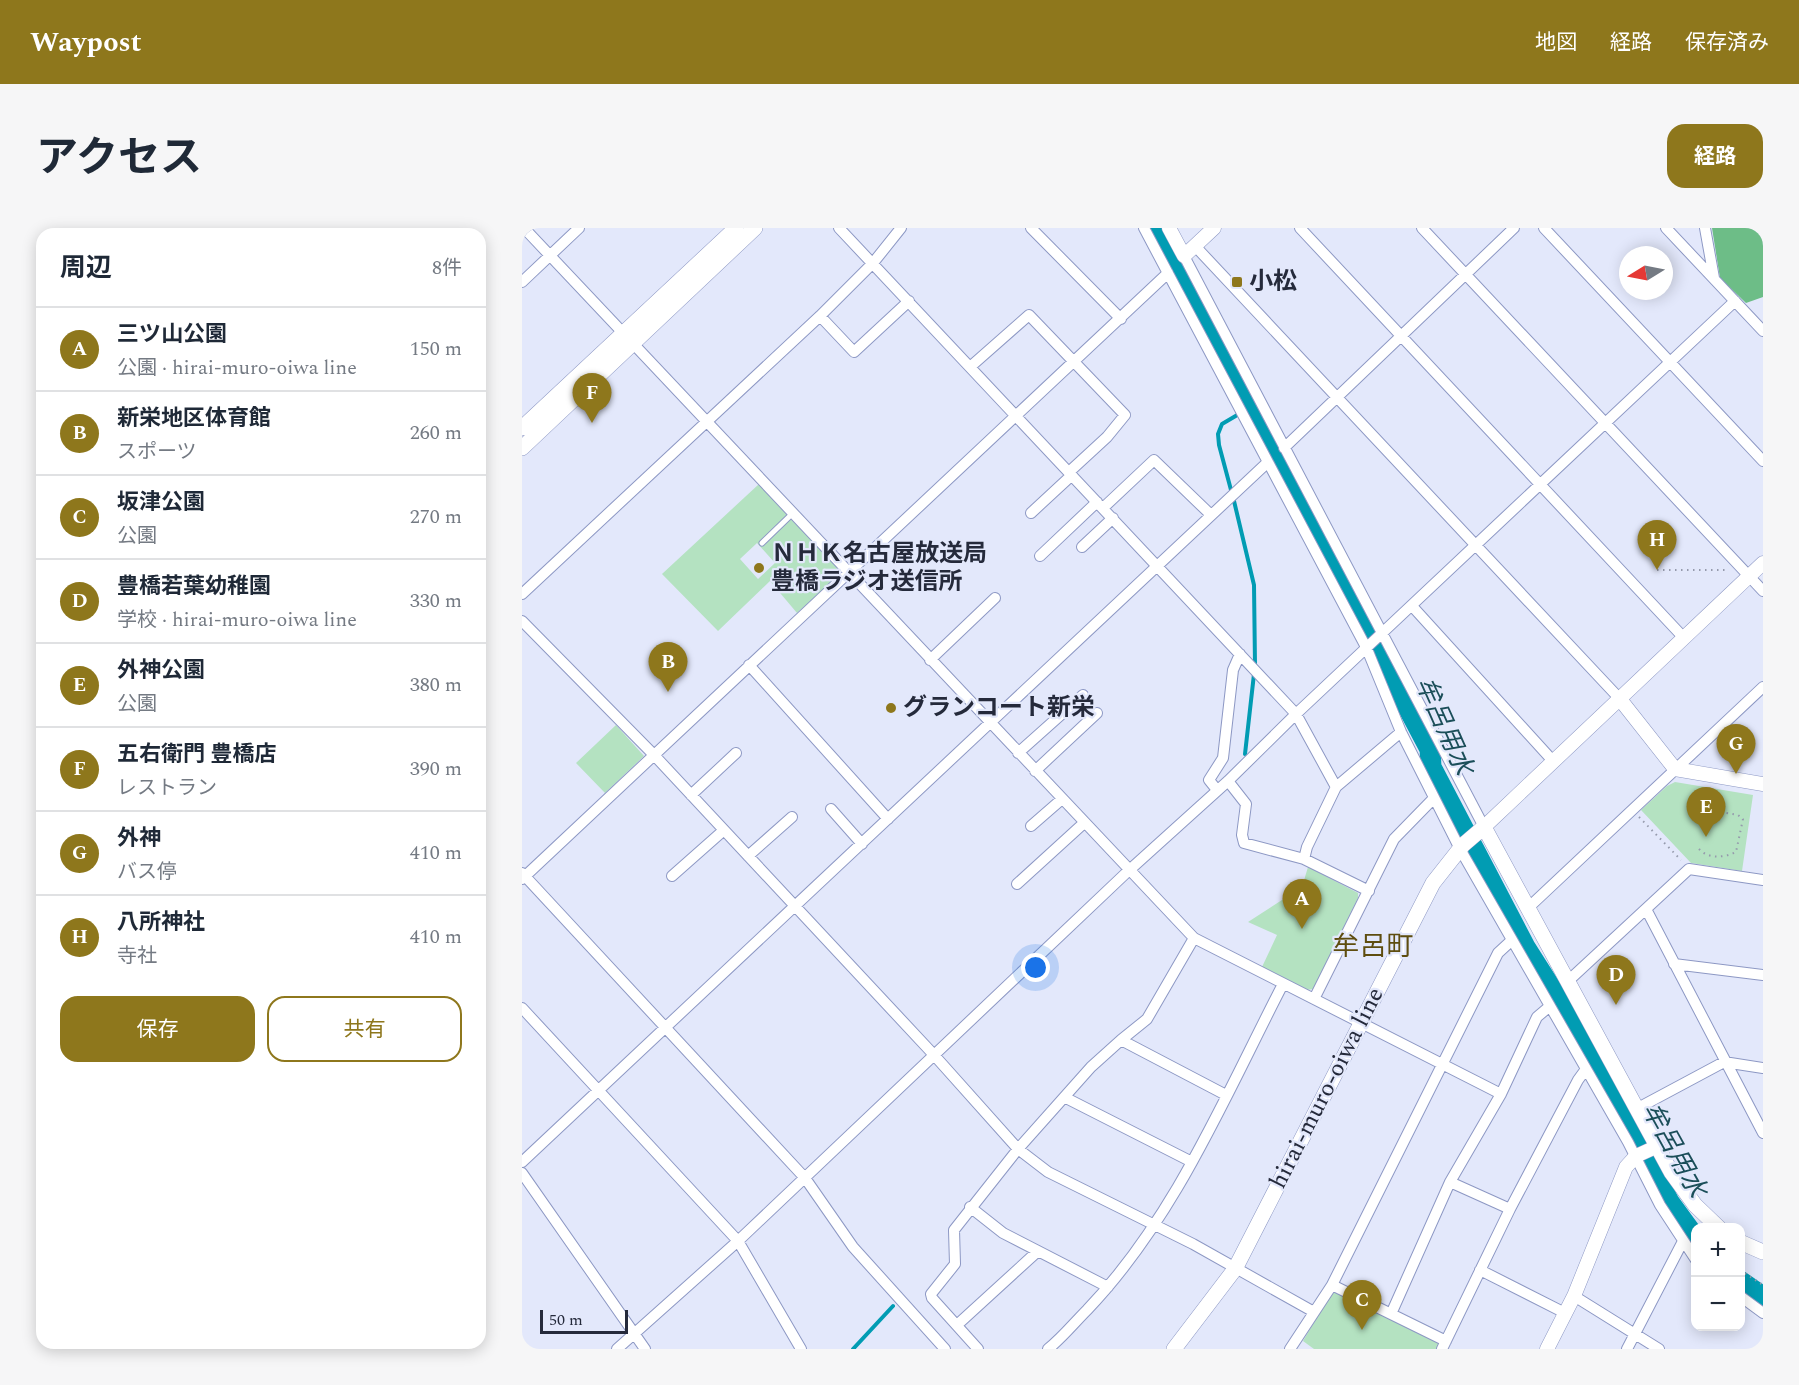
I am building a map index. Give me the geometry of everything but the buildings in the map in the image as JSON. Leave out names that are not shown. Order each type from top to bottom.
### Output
[{"type":"main road","points":[[522,448],[736,228]]},
{"type":"main road","points":[[522,428],[755,228]]},
{"type":"main road","points":[[1481,830],[1528,908],[1638,1108],[1645,1152],[1715,1223]]},
{"type":"main road","name":"hirai-muro-oiwa line","points":[[1174,1349],[1235,1269],[1433,883],[1461,847],[1481,830]]},
{"type":"main road","points":[[1745,1244],[1763,1252]]},
{"type":"street","points":[[524,228],[1194,938],[1501,1094]]},
{"type":"street","points":[[522,282],[579,228]]},
{"type":"street","points":[[839,228],[1296,714],[1336,787]]},
{"type":"street","points":[[522,594],[820,316],[873,263],[902,228]]},
{"type":"street","points":[[1031,228],[1121,319]]},
{"type":"street","points":[[1169,228],[1184,256],[1268,462],[1474,812],[1481,830],[1763,563]]},
{"type":"street","points":[[1184,256],[1214,228]]},
{"type":"street","points":[[1300,228],[1684,639]]},
{"type":"street","points":[[1422,228],[1763,591]]},
{"type":"street","points":[[1284,448],[1514,228]]},
{"type":"street","points":[[1544,228],[1763,460]]},
{"type":"street","points":[[1666,228],[1763,331]]},
{"type":"street","points":[[1706,228],[1714,278]]},
{"type":"street","points":[[1150,230],[1168,273],[1284,448],[1374,642],[1401,732],[1434,798],[1511,941],[1586,1069],[1645,1152],[1682,1243],[1691,1255]]},
{"type":"street","points":[[1195,246],[1619,698],[1676,769],[1763,784]]},
{"type":"street","points":[[945,1349],[853,1247],[805,1178],[523,876],[1168,273]]},
{"type":"street","points":[[820,316],[854,352],[909,301]]},
{"type":"street","points":[[617,1349],[636,1335],[738,1241],[1129,870],[1228,781],[1296,714],[1735,302]]},
{"type":"street","points":[[970,367],[1029,315],[1125,415],[1107,437],[1030,513]]},
{"type":"street","points":[[1040,556],[1154,460],[1210,514]]},
{"type":"street","points":[[522,1162],[1268,462]]},
{"type":"street","points":[[1082,547],[1113,518]]},
{"type":"street","points":[[930,660],[995,598]]},
{"type":"street","points":[[1412,606],[1553,761]]},
{"type":"street","points":[[522,621],[654,755],[934,1055],[1018,1149],[1048,1172],[1193,1244],[1314,1312]]},
{"type":"street","points":[[1218,790],[1209,780],[1223,758],[1233,670],[1240,654]]},
{"type":"street","points":[[749,665],[888,819]]},
{"type":"street","points":[[1528,908],[1761,693]]},
{"type":"street","points":[[1018,753],[1083,695]]},
{"type":"street","points":[[1035,771],[1097,713]]},
{"type":"street","points":[[1304,859],[1307,847],[1336,787],[1401,732]]},
{"type":"street","points":[[691,795],[736,753]]},
{"type":"street","points":[[1228,781],[1246,804],[1242,835],[1244,843],[1304,859],[1369,891]]},
{"type":"street","points":[[1314,999],[1394,839],[1434,798]]},
{"type":"street","points":[[1031,826],[1062,799]]},
{"type":"street","points":[[831,809],[862,844]]},
{"type":"street","points":[[748,856],[792,817]]},
{"type":"street","points":[[1017,884],[1084,823]]},
{"type":"street","points":[[672,876],[724,830]]},
{"type":"street","points":[[1567,982],[1689,869],[1763,880]]},
{"type":"street","points":[[1646,909],[1763,1133]]},
{"type":"street","points":[[978,1349],[932,1298],[931,1294],[952,1270],[954,1230],[1018,1149],[1066,1098],[1091,1067],[1147,1018],[1194,938]]},
{"type":"street","points":[[1290,1349],[1332,1285],[1498,952],[1511,941]]},
{"type":"street","points":[[1674,964],[1763,975]]},
{"type":"street","points":[[1048,1349],[1108,1287],[1155,1226],[1192,1162],[1283,984]]},
{"type":"street","points":[[1391,1314],[1450,1182],[1501,1094],[1537,1017],[1550,1006]]},
{"type":"street","points":[[522,1008],[738,1241],[801,1349]]},
{"type":"street","points":[[1121,1040],[1226,1095]]},
{"type":"street","points":[[1638,1108],[1724,1062],[1763,1068]]},
{"type":"street","points":[[1332,1285],[1391,1314],[1444,1345],[1510,1209],[1586,1069]]},
{"type":"street","points":[[1066,1098],[1192,1162]]},
{"type":"street","points":[[1547,1349],[1574,1296],[1621,1177],[1645,1152]]},
{"type":"street","points":[[522,1173],[645,1349]]},
{"type":"street","points":[[1450,1182],[1510,1209]]},
{"type":"street","points":[[970,1207],[1003,1233],[1108,1287]]},
{"type":"street","points":[[1627,1349],[1682,1243]]},
{"type":"street","points":[[957,1325],[1038,1251]]},
{"type":"street","points":[[1480,1270],[1565,1313]]},
{"type":"street","points":[[1574,1296],[1636,1332],[1659,1349]]},
{"type":"street","points":[[1745,1299],[1763,1312]]},
{"type":"lane","points":[[762,543],[792,514]]},
{"type":"path","points":[[1657,570],[1732,570]]},
{"type":"path","points":[[1633,810],[1689,869]]},
{"type":"path","points":[[1699,849],[1708,856],[1728,856],[1739,846],[1743,819],[1738,815],[1720,812]]},
{"type":"path","points":[[1745,1273],[1763,1285]]},
{"type":"green space","points":[[1712,228],[1763,228],[1763,297],[1746,303],[1720,278]]},
{"type":"green space","points":[[759,484],[839,569],[840,574],[797,613],[770,581],[718,631],[662,574]],"holes":[[[757,543],[775,563],[758,579],[740,559]]]},
{"type":"green space","points":[[616,725],[644,756],[605,793],[576,763]]},
{"type":"green space","points":[[1675,782],[1753,795],[1742,871],[1691,863],[1641,810],[1667,786]]},
{"type":"green space","points":[[1308,867],[1358,893],[1358,898],[1313,989],[1307,990],[1262,967],[1277,935],[1248,922],[1302,887]]},
{"type":"green space","points":[[1338,1292],[1439,1342],[1440,1349],[1314,1349],[1303,1341],[1331,1293]]},
{"type":"waterway","name":"牟呂用水","points":[[1155,228],[1430,749],[1431,767],[1525,947],[1582,1037],[1669,1202],[1691,1232]]},
{"type":"waterway","points":[[1231,490],[1218,434],[1222,424],[1239,414]]},
{"type":"waterway","points":[[1234,501],[1254,585],[1255,665]]},
{"type":"waterway","points":[[1245,754],[1254,674]]},
{"type":"waterway","name":"牟呂用水","points":[[1745,1284],[1763,1297]]},
{"type":"waterway","points":[[853,1349],[893,1306]]},
{"type":"place","name":"小松","points":[[1237,282]]},
{"type":"place","name":"五右衛門 豊橋店","points":[[592,423]]},
{"type":"place","name":"ＮＨＫ名古屋放送局 豊橋ラジオ送信所","points":[[759,568]]},
{"type":"place","name":"八所神社","points":[[1657,570]]},
{"type":"place","name":"新栄地区体育館","points":[[668,692]]},
{"type":"place","name":"グランコート新栄","points":[[891,708]]},
{"type":"place","name":"外神","points":[[1736,774]]},
{"type":"place","name":"外神公園","points":[[1706,837]]},
{"type":"place","name":"三ツ山公園","points":[[1302,929]]},
{"type":"place","name":"豊橋若葉幼稚園","points":[[1616,1005]]},
{"type":"place","name":"坂津公園","points":[[1362,1330]]},
{"type":"district","name":"牟呂町","points":[[1373,947]]}]
